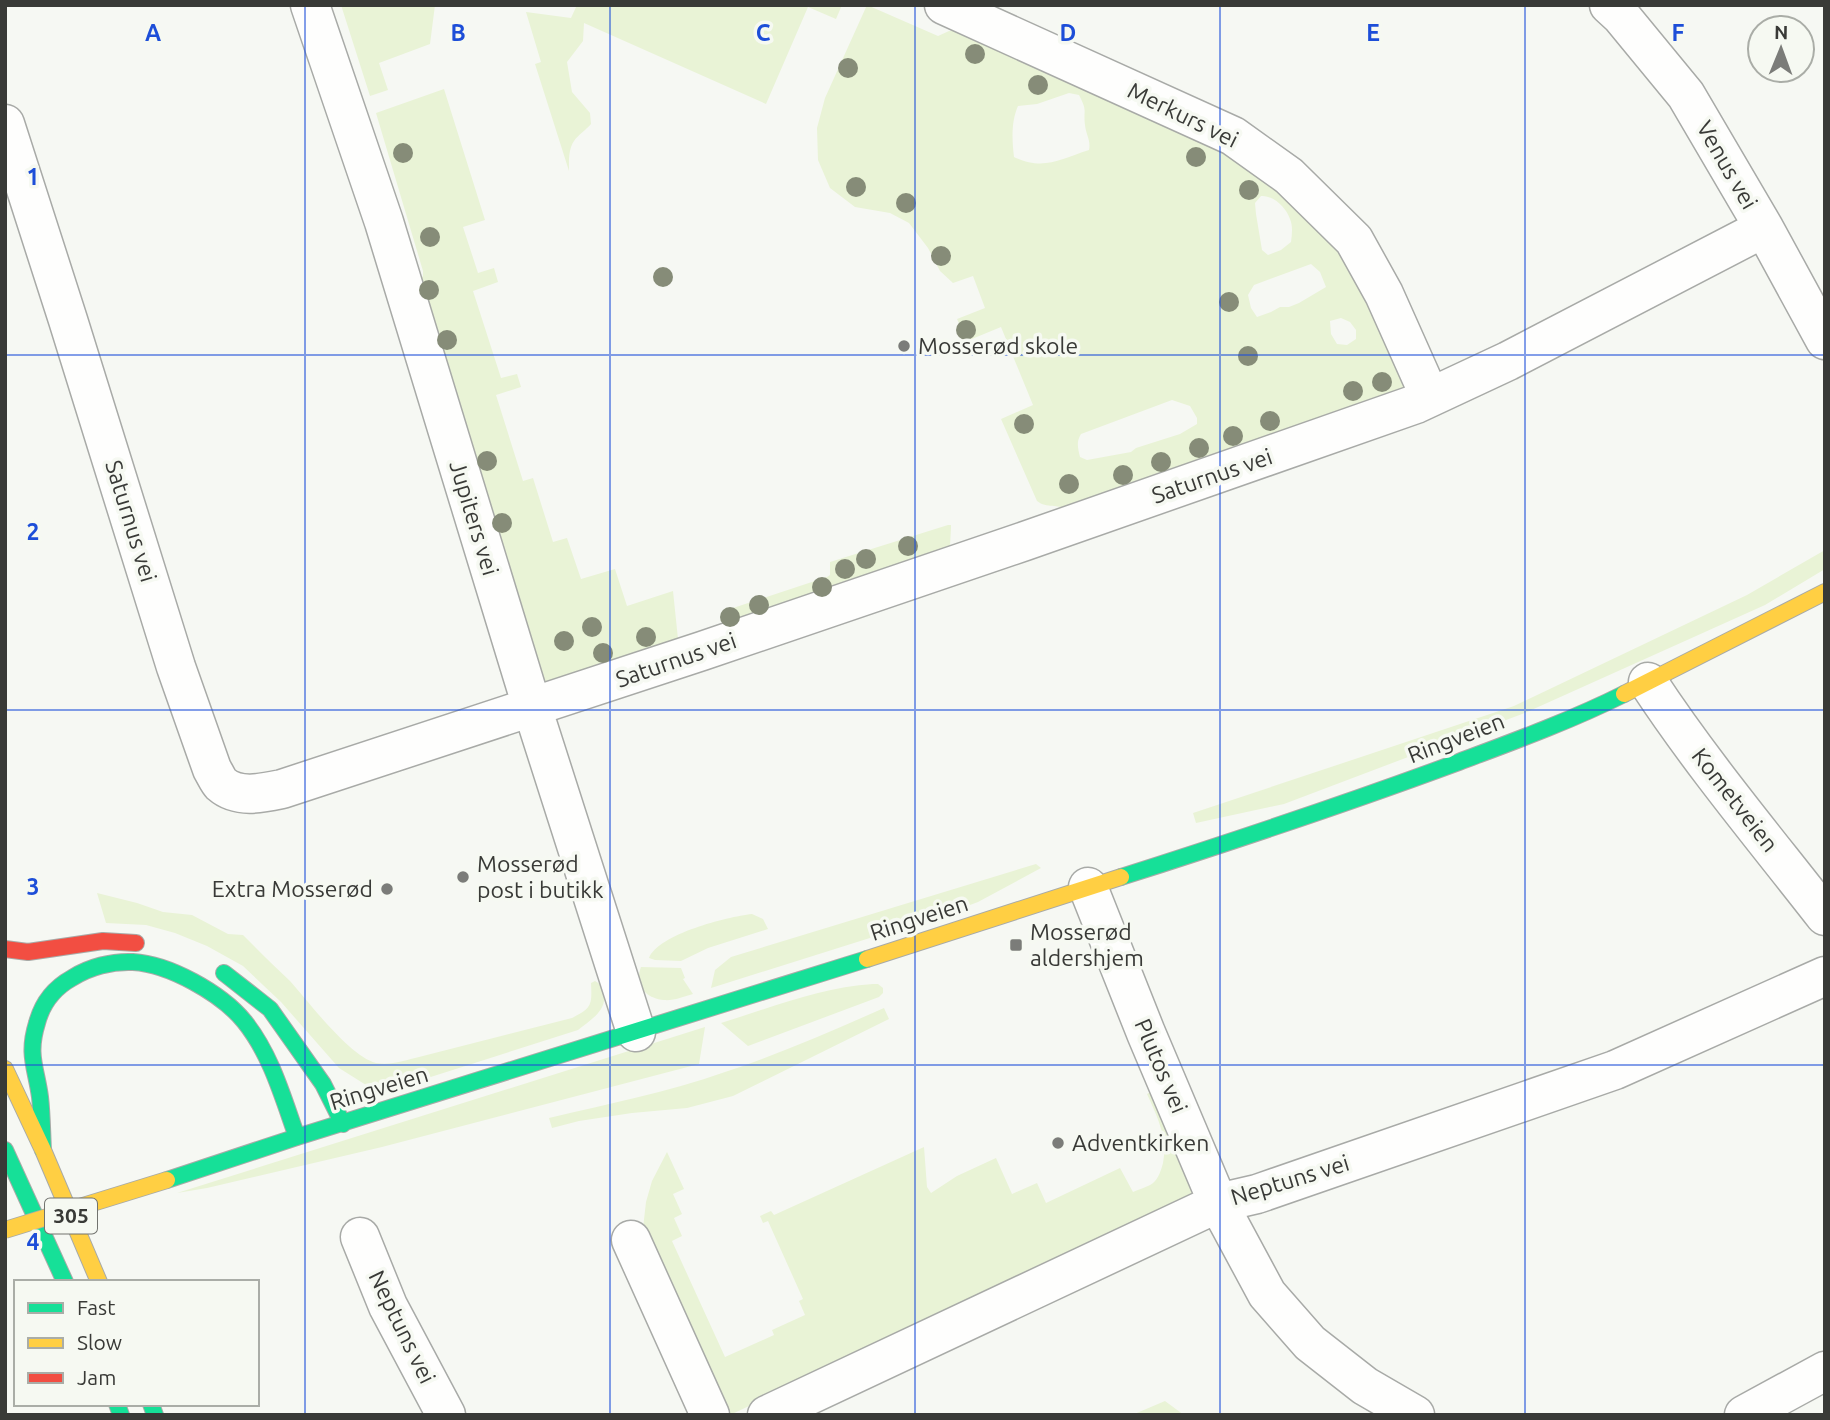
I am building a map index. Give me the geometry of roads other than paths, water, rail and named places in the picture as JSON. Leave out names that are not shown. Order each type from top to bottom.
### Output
[{"type":"main road","name":"Ringveien","points":[[5,1230],[875,957],[1220,845],[1447,767],[1551,726],[1648,682],[1825,592]]},
{"type":"main road","points":[[5,949],[28,952],[103,941],[156,944]]},
{"type":"main road","points":[[43,1150],[39,1091],[32,1062],[33,1041],[40,1012],[53,992],[78,973],[133,962],[162,968],[190,980],[220,1000],[243,1020],[264,1054],[297,1137]]},
{"type":"main road","points":[[209,964],[236,981],[270,1009],[323,1084],[343,1124]]},
{"type":"main road","name":"305","points":[[5,1069],[98,1280]]},
{"type":"main road","name":"305","points":[[5,1150],[64,1280]]},
{"type":"street","name":"Jupiters vei","points":[[310,5],[384,222],[532,707],[636,1031]]},
{"type":"street","name":"Merkurs vei","points":[[944,5],[1233,136],[1289,176],[1354,240],[1384,294],[1430,397]]},
{"type":"street","name":"Venus vei","points":[[1609,5],[1686,95],[1764,228],[1825,340]]},
{"type":"street","name":"Saturnus vei","points":[[5,124],[176,667],[212,769],[221,784],[235,791],[255,795],[282,789],[640,672],[1026,541],[1416,404],[1508,361],[1764,228]]},
{"type":"street","name":"Kometveien","points":[[1648,682],[1730,796],[1825,916]]},
{"type":"street","name":"Plutos vei","points":[[1088,887],[1218,1203],[1267,1294],[1310,1343],[1365,1386],[1415,1415]]},
{"type":"street","name":"Neptuns vei","points":[[767,1415],[1218,1203],[1257,1194],[1615,1070],[1825,976]]},
{"type":"street","name":"Neptuns vei","points":[[360,1237],[388,1306],[446,1415]]},
{"type":"street","points":[[631,1240],[710,1415]]},
{"type":"street","points":[[1744,1415],[1825,1371]]},
{"type":"place","name":"Mosserød skole","points":[[904,346]]},
{"type":"place","name":"Mosserød post i butikk","points":[[463,877]]},
{"type":"place","name":"Extra Mosserød","points":[[387,889]]},
{"type":"place","name":"Mosserød aldershjem","points":[[1016,945]]},
{"type":"place","name":"Adventkirken","points":[[1058,1143]]}]
